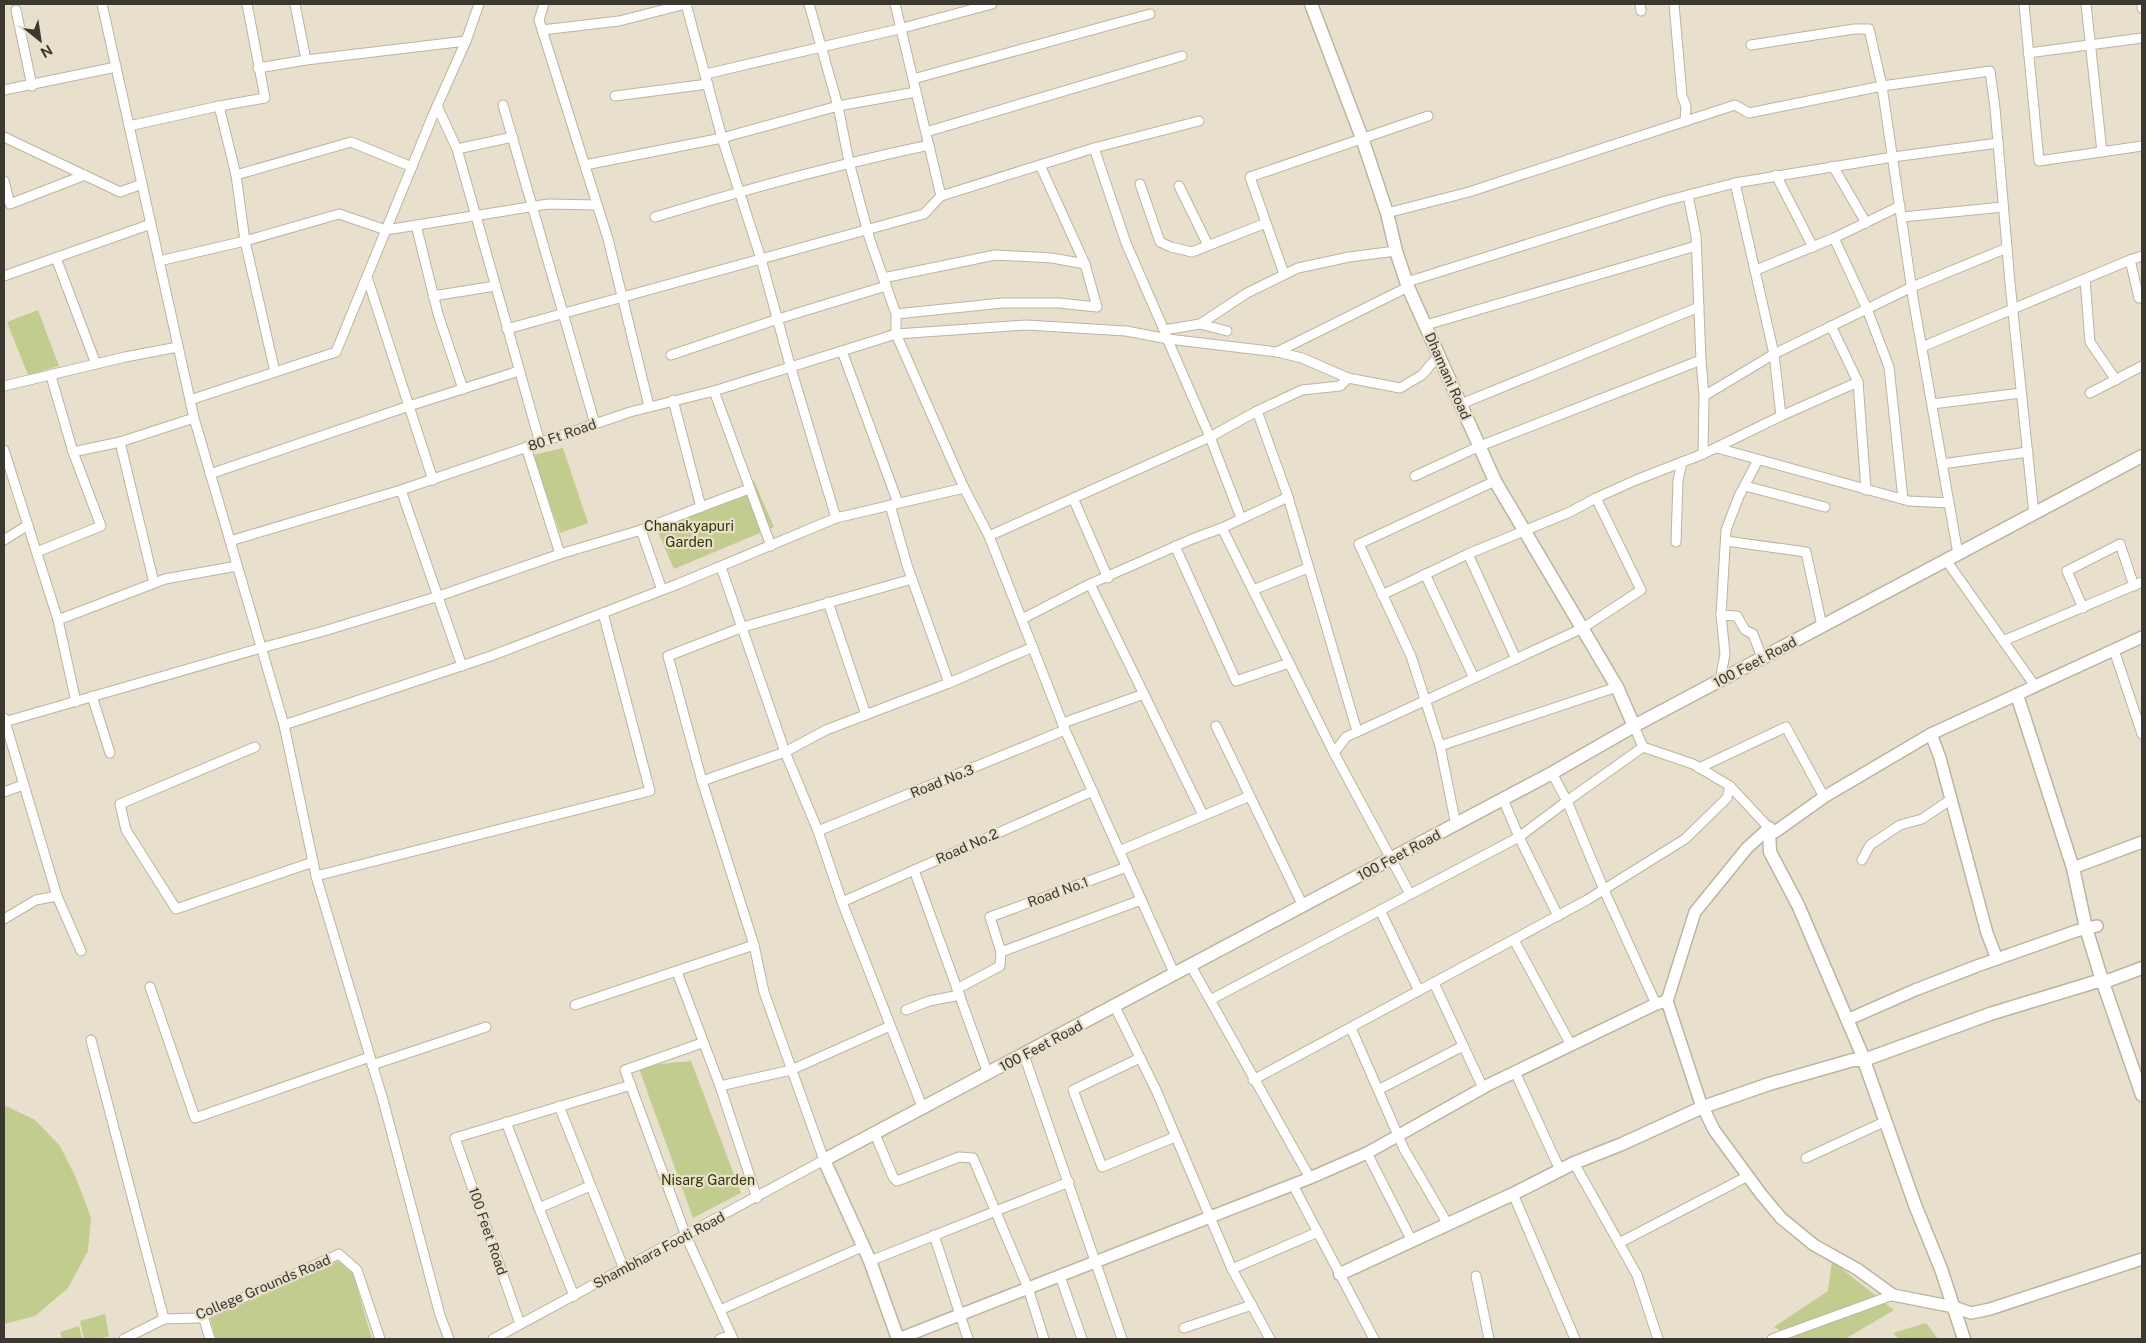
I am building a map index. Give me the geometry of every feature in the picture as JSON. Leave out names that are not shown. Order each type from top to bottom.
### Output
[{"type":"main road","name":"Dhamani Road","points":[[1311,4],[1362,138],[1387,213],[1396,251],[1408,284],[1495,481],[1617,687],[1634,726]]},
{"type":"main road","name":"100 Feet Road","points":[[824,1160],[1175,975],[1552,773],[1634,726],[2142,456]]},
{"type":"main road","points":[[2017,694],[2092,927],[2103,981],[2142,1095]]},
{"type":"main road","points":[[1769,828],[1770,852],[1798,905],[1864,1060],[1915,1205],[1941,1269],[1964,1339]]},
{"type":"main road","points":[[1340,1274],[1513,1194],[1574,1163],[1622,1144],[1704,1107],[1768,1084],[1853,1060],[1864,1060],[1990,1014],[2142,968]]},
{"type":"main road","points":[[824,1160],[870,1261],[898,1339]]},
{"type":"street","points":[[102,4],[194,418],[284,725],[316,876],[371,1061],[440,1315],[449,1339]]},
{"type":"street","points":[[129,126],[265,98],[247,4]]},
{"type":"street","points":[[295,4],[306,60]]},
{"type":"street","points":[[190,400],[336,352],[437,106],[466,41],[479,4]]},
{"type":"street","points":[[544,4],[539,20],[597,205],[622,297],[648,406]]},
{"type":"street","points":[[542,30],[619,21],[686,4],[722,138],[761,259],[790,366],[836,518]]},
{"type":"street","points":[[809,4],[823,47],[838,106],[849,162],[867,229],[896,314],[896,334],[964,488],[989,536],[1064,727],[1175,975]]},
{"type":"street","points":[[895,4],[899,29],[941,196]]},
{"type":"street","points":[[615,96],[707,79],[992,4]]},
{"type":"street","points":[[1674,4],[1682,96],[1686,106],[1685,121]]},
{"type":"street","points":[[2024,4],[2040,161],[2142,146]]},
{"type":"street","points":[[2086,4],[2102,152]]},
{"type":"street","points":[[16,10],[32,86]]},
{"type":"street","points":[[913,79],[1150,14]]},
{"type":"street","points":[[1751,45],[1854,28],[1868,29],[1882,86],[1912,287],[1958,554]]},
{"type":"street","points":[[2028,53],[2142,38]]},
{"type":"street","points":[[258,68],[306,60],[466,41]]},
{"type":"street","points":[[926,132],[1182,56]]},
{"type":"street","points":[[4,90],[32,86],[116,67]]},
{"type":"street","points":[[1387,213],[1468,192],[1735,105],[1749,113],[1882,86],[1990,71],[2034,514]]},
{"type":"street","points":[[585,165],[722,138],[838,106],[916,92]]},
{"type":"street","points":[[503,105],[595,424]]},
{"type":"street","points":[[219,106],[236,174],[245,241],[275,372]]},
{"type":"street","points":[[437,106],[457,149],[540,443]]},
{"type":"street","points":[[1284,274],[1250,177],[1428,116]]},
{"type":"street","points":[[507,329],[924,214],[941,196],[1094,148],[1199,121]]},
{"type":"street","points":[[4,137],[120,192],[142,184]]},
{"type":"street","points":[[457,149],[513,137]]},
{"type":"street","points":[[236,174],[351,142],[412,168]]},
{"type":"street","points":[[1277,352],[1408,284],[1688,195],[1776,175],[1998,143]]},
{"type":"street","points":[[655,217],[740,191],[849,162],[929,145]]},
{"type":"street","points":[[1094,148],[1126,243],[1210,437],[1241,518]]},
{"type":"street","points":[[896,314],[1002,302],[1059,303],[1097,307],[1085,264],[1040,165]]},
{"type":"street","points":[[1833,166],[1866,223]]},
{"type":"street","points":[[4,181],[10,204],[85,175]]},
{"type":"street","points":[[1776,175],[1813,247]]},
{"type":"street","points":[[1735,183],[1774,354],[1781,416]]},
{"type":"street","points":[[1140,184],[1160,242],[1170,247],[1192,252],[1266,223]]},
{"type":"street","points":[[1179,186],[1208,245]]},
{"type":"street","points":[[1688,195],[1696,246],[1704,396],[1703,454]]},
{"type":"street","points":[[159,261],[245,241],[339,214],[386,230],[548,204],[597,205]]},
{"type":"street","points":[[1756,270],[1834,238],[1900,206]]},
{"type":"street","points":[[1902,217],[2004,207]]},
{"type":"street","points":[[4,276],[151,224]]},
{"type":"street","points":[[416,225],[433,296],[463,389]]},
{"type":"street","points":[[1834,238],[1867,309],[1889,367],[1903,499]]},
{"type":"street","points":[[1426,325],[1696,246]]},
{"type":"street","points":[[1704,396],[1774,354],[1831,326],[1912,287],[2007,248]]},
{"type":"street","points":[[1166,334],[1200,324],[1247,293],[1298,268],[1349,257],[1396,251]]},
{"type":"street","points":[[671,355],[884,282],[995,255],[1052,258],[1085,264]]},
{"type":"street","points":[[1922,347],[2142,256]]},
{"type":"street","points":[[56,258],[96,364]]},
{"type":"street","points":[[2130,260],[2141,301]]},
{"type":"street","points":[[367,277],[433,480]]},
{"type":"street","points":[[2085,279],[2090,342],[2116,380]]},
{"type":"street","points":[[433,296],[495,286]]},
{"type":"street","points":[[1461,404],[1699,308]]},
{"type":"street","points":[[1200,324],[1227,331]]},
{"type":"street","name":"80 Ft Road","points":[[230,541],[433,480],[648,406],[714,391],[896,334],[1026,325],[1166,334],[1277,352],[1302,358],[1348,378],[1400,388],[1422,375],[1439,355]]},
{"type":"street","points":[[1831,326],[1858,382],[1866,490]]},
{"type":"street","points":[[4,386],[178,347]]},
{"type":"street","points":[[842,351],[894,504],[912,579],[949,683]]},
{"type":"street","points":[[1416,476],[1480,446],[1701,360]]},
{"type":"street","points":[[2090,393],[2142,366]]},
{"type":"street","points":[[210,474],[409,406],[519,372]]},
{"type":"street","points":[[37,552],[101,526],[73,452],[51,376]]},
{"type":"street","points":[[989,536],[1210,437],[1257,411],[1302,390],[1340,386],[1348,378]]},
{"type":"street","points":[[1382,595],[1468,554],[1717,448],[1781,416],[1858,382]]},
{"type":"street","points":[[714,391],[771,546]]},
{"type":"street","points":[[1932,404],[2021,393]]},
{"type":"street","points":[[672,400],[702,506]]},
{"type":"street","points":[[1257,411],[1288,497],[1308,568],[1333,643],[1357,731]]},
{"type":"street","points":[[73,452],[120,442],[194,418]]},
{"type":"street","points":[[120,442],[154,583]]},
{"type":"street","points":[[526,447],[560,554]]},
{"type":"street","points":[[1717,448],[1903,499],[1949,503]]},
{"type":"street","points":[[4,450],[58,620],[76,702]]},
{"type":"street","points":[[1942,464],[2028,452]]},
{"type":"street","points":[[1720,680],[1725,654],[1722,615],[1726,530],[1739,496],[1758,460]]},
{"type":"street","points":[[1676,542],[1678,482],[1682,462]]},
{"type":"street","points":[[1456,824],[1440,746],[1426,699],[1411,656],[1359,544],[1495,481]]},
{"type":"street","points":[[1745,486],[1825,507]]},
{"type":"street","points":[[284,725],[462,666],[662,590],[836,518],[964,488]]},
{"type":"street","points":[[81,952],[57,896],[4,721],[324,631],[440,596],[560,554],[641,530],[749,489]]},
{"type":"street","points":[[401,490],[440,596],[462,666]]},
{"type":"street","points":[[1022,619],[1090,584],[1108,578],[1175,546],[1222,528],[1288,497]]},
{"type":"street","points":[[1073,498],[1108,578]]},
{"type":"street","points":[[1334,754],[1346,736],[1583,628],[1641,590],[1596,498]]},
{"type":"street","points":[[4,540],[28,525]]},
{"type":"street","points":[[1222,528],[1334,754],[1410,894]]},
{"type":"street","points":[[641,530],[662,590]]},
{"type":"street","points":[[1726,542],[1806,552],[1822,626]]},
{"type":"street","points":[[2003,641],[2083,608],[2138,584],[2120,544],[2067,571],[2083,608]]},
{"type":"street","points":[[1175,546],[1236,681],[1289,663]]},
{"type":"street","points":[[1468,554],[1516,659]]},
{"type":"street","points":[[1946,560],[2035,686]]},
{"type":"street","points":[[58,620],[165,578],[237,566]]},
{"type":"street","points":[[720,567],[743,627],[785,752],[818,831],[842,902],[923,1109]]},
{"type":"street","points":[[1253,590],[1308,568]]},
{"type":"street","points":[[1426,574],[1474,678]]},
{"type":"street","points":[[824,1160],[764,992],[754,945],[702,781],[668,656],[743,627],[912,579]]},
{"type":"street","points":[[1090,584],[1204,815]]},
{"type":"street","points":[[828,602],[866,715]]},
{"type":"street","points":[[316,876],[650,791],[603,613]]},
{"type":"street","points":[[1722,615],[1737,616],[1745,630],[1752,634],[1762,658]]},
{"type":"street","points":[[1634,726],[1643,747],[1698,768],[1730,786],[1775,832],[1824,796],[1931,734],[2142,637]]},
{"type":"street","points":[[702,781],[785,752],[826,730],[949,683],[1032,647]]},
{"type":"street","points":[[2114,650],[2142,734]]},
{"type":"street","points":[[1440,746],[1617,687]]},
{"type":"street","name":"Road No.3","points":[[818,831],[1144,694]]},
{"type":"street","points":[[92,696],[110,752]]},
{"type":"street","points":[[2132,704],[2142,700]]},
{"type":"street","points":[[1216,726],[1303,906]]},
{"type":"street","points":[[1698,768],[1786,727],[1824,796]]},
{"type":"street","points":[[1931,734],[1940,758],[1988,933],[1998,959]]},
{"type":"street","points":[[255,747],[120,804],[126,830],[176,909],[313,862]]},
{"type":"street","points":[[1210,1000],[1519,837],[1566,801],[1643,747]]},
{"type":"street","points":[[1552,773],[1604,890],[1661,1003],[1714,1130],[1781,1218],[1814,1245],[1857,1269],[1893,1295],[1954,1307],[1971,1313],[1990,1309],[2142,1259]]},
{"type":"street","points":[[4,792],[23,785]]},
{"type":"street","points":[[1254,1080],[1604,890],[1685,839],[1727,798],[1730,786]]},
{"type":"street","name":"Road No.2","points":[[842,902],[1093,791]]},
{"type":"street","points":[[1119,851],[1250,796]]},
{"type":"street","points":[[1503,799],[1519,837],[1558,916]]},
{"type":"street","points":[[1862,860],[1870,845],[1900,825],[1922,819],[1950,800]]},
{"type":"street","points":[[898,1339],[1310,1178],[1367,1152],[1515,1072],[1661,1003],[1695,912],[1746,848],[1769,828]]},
{"type":"street","points":[[2073,868],[2142,842]]},
{"type":"street","name":"Road No.1","points":[[1000,952],[990,917],[1127,867]]},
{"type":"street","points":[[914,870],[988,1074]]},
{"type":"street","points":[[4,919],[36,900],[57,896]]},
{"type":"street","points":[[906,1010],[958,992],[1000,966],[1000,952],[1142,900]]},
{"type":"street","points":[[1380,910],[1419,991]]},
{"type":"street","points":[[1847,1020],[1915,990],[2092,927]]},
{"type":"street","points":[[1514,940],[1571,1045]]},
{"type":"street","points":[[574,1004],[754,945]]},
{"type":"street","points":[[1191,966],[1310,1178]]},
{"type":"street","points":[[676,972],[720,1086],[757,1198]]},
{"type":"street","points":[[1434,983],[1483,1088]]},
{"type":"street","points":[[150,987],[195,1118],[486,1026]]},
{"type":"street","points":[[1115,1007],[1140,1058],[1232,1269],[1270,1339]]},
{"type":"street","points":[[720,1086],[791,1070],[890,1026]]},
{"type":"street","points":[[1350,1028],[1404,1149],[1446,1221]]},
{"type":"street","points":[[91,1040],[164,1319]]},
{"type":"street","points":[[702,1043],[625,1070],[686,1236],[732,1337],[720,1339]]},
{"type":"street","points":[[1378,1090],[1463,1046]]},
{"type":"street","points":[[1024,1055],[1122,1339]]},
{"type":"street","points":[[1140,1058],[1073,1090],[1102,1167],[1175,1137]]},
{"type":"street","points":[[1515,1072],[1560,1170]]},
{"type":"street","points":[[574,1296],[506,1122],[630,1085]]},
{"type":"street","points":[[559,1106],[624,1269]]},
{"type":"street","points":[[1806,1158],[1886,1121]]},
{"type":"street","name":"100 Feet Road","points":[[506,1122],[455,1138],[520,1324]]},
{"type":"street","points":[[875,1134],[893,1178],[897,1180],[959,1157],[973,1158],[1028,1288],[1044,1339]]},
{"type":"street","points":[[1367,1152],[1412,1241]]},
{"type":"street","name":"Shambhara Footi Road","points":[[493,1339],[757,1198],[824,1160]]},
{"type":"street","points":[[1574,1163],[1637,1275],[1658,1339]]},
{"type":"street","points":[[1619,1242],[1748,1176]]},
{"type":"street","points":[[870,1261],[1069,1182]]},
{"type":"street","points":[[1294,1185],[1374,1339]]},
{"type":"street","points":[[539,1208],[590,1186]]},
{"type":"street","points":[[1513,1194],[1575,1339]]},
{"type":"street","points":[[1232,1269],[1318,1232]]},
{"type":"street","points":[[934,1235],[968,1339]]},
{"type":"street","points":[[720,1310],[862,1247]]},
{"type":"street","name":"College Grounds Road","points":[[124,1339],[164,1319],[198,1318],[339,1254],[357,1270],[380,1339]]},
{"type":"street","points":[[1060,1276],[1082,1339]]},
{"type":"street","points":[[1476,1276],[1490,1339]]},
{"type":"street","points":[[1772,1339],[1893,1295]]},
{"type":"street","points":[[1184,1328],[1252,1305]]},
{"type":"street","points":[[203,1316],[210,1339]]},
{"type":"green space","points":[[38,310],[59,366],[28,375],[7,322]]},
{"type":"green space","points":[[563,448],[588,523],[560,533],[533,455]]},
{"type":"green space","name":"Chanakyapuri Garden","points":[[754,481],[774,527],[674,569],[653,521]]},
{"type":"green space","name":"Nisarg Garden","points":[[691,1061],[741,1193],[693,1218],[638,1066]]},
{"type":"green space","points":[[4,1105],[35,1120],[60,1146],[76,1178],[91,1218],[88,1251],[68,1288],[35,1316],[4,1324]]},
{"type":"green space","points":[[338,1261],[353,1274],[372,1339],[216,1339],[210,1319]]},
{"type":"green space","points":[[1832,1261],[1894,1310],[1845,1339],[1796,1339],[1774,1327],[1828,1291]]},
{"type":"green space","points":[[105,1314],[109,1336],[100,1339],[84,1339],[80,1321]]},
{"type":"green space","points":[[1926,1323],[1938,1339],[1899,1339],[1893,1333]]},
{"type":"green space","points":[[79,1326],[82,1339],[62,1339],[60,1332]]}]
